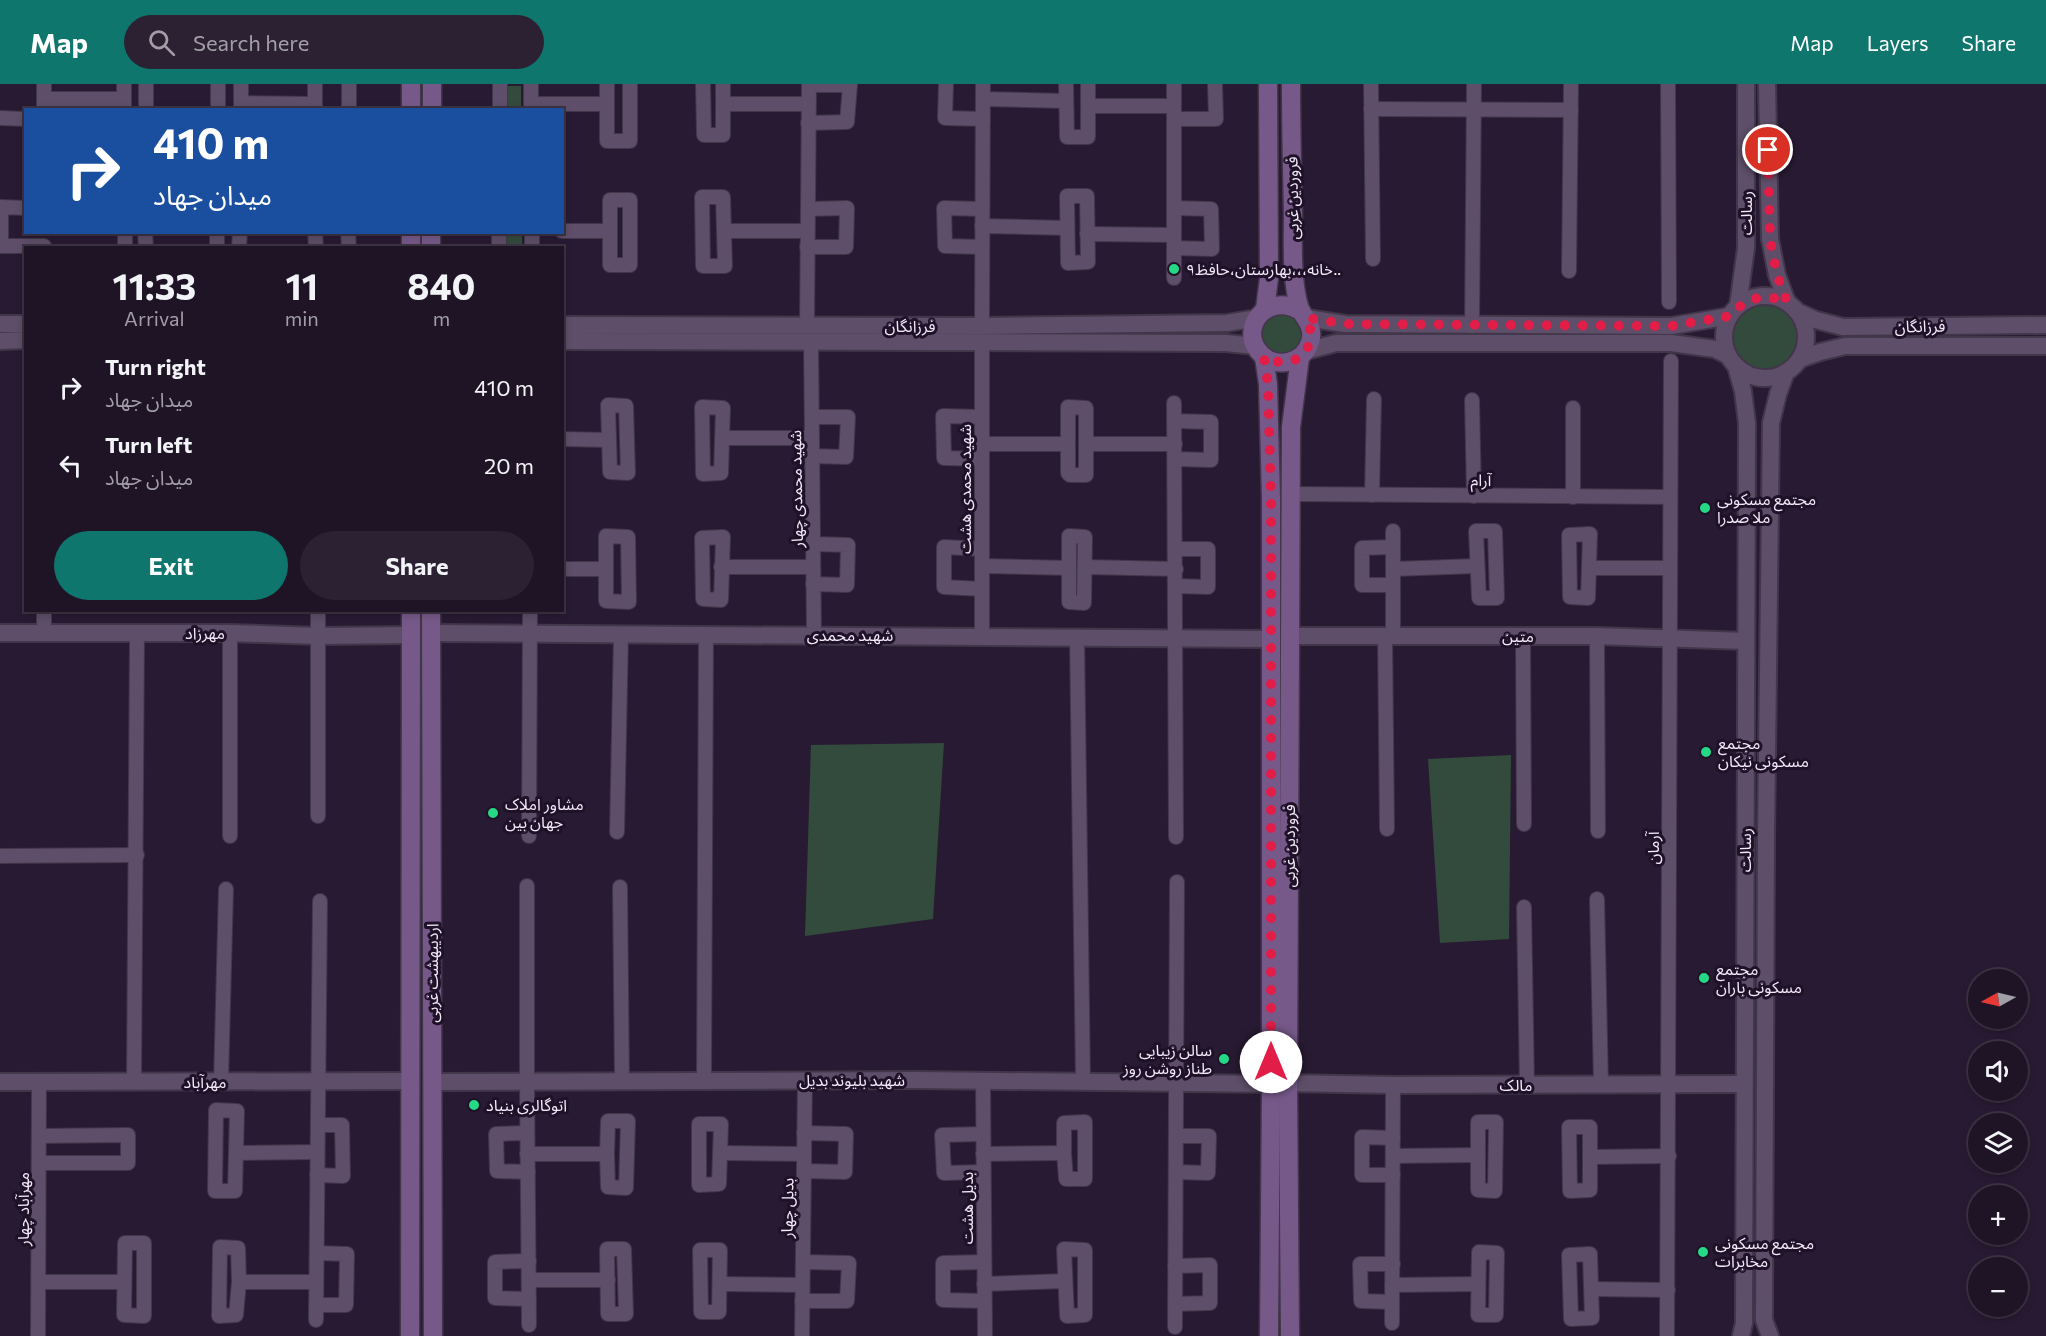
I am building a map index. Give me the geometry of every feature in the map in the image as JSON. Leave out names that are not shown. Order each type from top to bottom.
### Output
[{"type":"main road","points":[[411,84],[411,108]]},
{"type":"main road","points":[[432,84],[432,108]]},
{"type":"main road","name":"فروردین غربی","points":[[1261,313],[1269,278],[1268,84]]},
{"type":"main road","name":"فروردین غربی","points":[[1291,84],[1294,278],[1304,315]]},
{"type":"main road","points":[[1284,304],[1293,306],[1304,315],[1311,335],[1303,354],[1282,363],[1260,352],[1252,336],[1253,327],[1261,313],[1274,305],[1284,304]]},
{"type":"main road","name":"فروردین غربی","points":[[1260,352],[1268,384],[1271,499],[1270,639],[1280,1083],[1293,1332]]},
{"type":"main road","name":"فروردین غربی","points":[[1269,1336],[1280,1083],[1290,636],[1291,427],[1303,354]]},
{"type":"main road","name":"اردیبهشت غربی","points":[[408,1332],[411,612]]},
{"type":"main road","name":"اردیبهشت غربی","points":[[431,612],[435,1333]]},
{"type":"main road","points":[[410,857],[431,857]]},
{"type":"main road","points":[[1257,1336],[1269,1308]]},
{"type":"street","points":[[44,84],[44,104],[124,104],[124,84]]},
{"type":"street","points":[[146,84],[146,108]]},
{"type":"street","points":[[218,108],[219,84]]},
{"type":"street","points":[[241,84],[241,106],[315,106],[315,84]]},
{"type":"street","points":[[349,84],[349,108]]},
{"type":"street","points":[[500,84],[500,108]]},
{"type":"street","points":[[531,84],[531,107],[607,104]]},
{"type":"street","points":[[607,84],[607,141],[630,141],[630,84]]},
{"type":"street","points":[[703,84],[704,135],[723,135],[723,84]]},
{"type":"street","points":[[808,84],[850,85],[847,122],[808,123]]},
{"type":"street","name":"شهید محمدی چهار","points":[[808,84],[807,247],[812,417],[813,635]]},
{"type":"street","points":[[946,84],[945,118],[983,119]]},
{"type":"street","name":"شهید محمدی هشت","points":[[982,636],[983,84]]},
{"type":"street","points":[[1066,84],[1067,137],[1088,137],[1088,84]]},
{"type":"street","points":[[1174,84],[1174,278]]},
{"type":"street","points":[[1088,106],[1216,118],[1215,84]]},
{"type":"street","points":[[1371,84],[1373,259]]},
{"type":"street","points":[[1472,326],[1474,84]]},
{"type":"street","points":[[1569,271],[1571,84]]},
{"type":"street","points":[[1668,84],[1670,302]]},
{"type":"street","name":"رسالت","points":[[1734,311],[1746,248],[1746,84]]},
{"type":"street","name":"رسالت","points":[[1767,84],[1770,239],[1777,275],[1792,306]]},
{"type":"street","points":[[983,99],[1066,101]]},
{"type":"street","points":[[723,104],[808,104]]},
{"type":"street","points":[[1371,109],[1571,110]]},
{"type":"street","points":[[0,118],[24,119]]},
{"type":"street","points":[[1067,196],[1087,196],[1088,262],[1068,263],[1067,228],[1067,196]]},
{"type":"street","points":[[702,197],[723,197],[724,231],[724,266],[703,266],[702,197]]},
{"type":"street","points":[[610,200],[630,200],[630,265],[610,266],[610,231],[610,200]]},
{"type":"street","points":[[24,207],[1,207],[1,246],[44,242]]},
{"type":"street","points":[[807,247],[846,247],[847,208],[808,209]]},
{"type":"street","points":[[982,209],[944,208],[945,246],[982,247]]},
{"type":"street","points":[[1087,234],[1174,242],[1212,249],[1211,209],[1174,208]]},
{"type":"street","points":[[982,226],[1067,228]]},
{"type":"street","points":[[564,231],[610,231]]},
{"type":"street","points":[[724,231],[807,231]]},
{"type":"street","points":[[1303,354],[1336,343],[1671,343],[1715,349],[1746,374],[1757,378],[1770,378],[1786,372],[1800,359],[1805,348],[1806,330],[1792,306],[1775,297],[1762,296],[1749,299],[1734,311],[1725,329],[1725,343],[1732,361]]},
{"type":"street","name":"فرزانگان","points":[[1792,306],[1816,320],[1843,327],[2046,325]]},
{"type":"street","points":[[1304,315],[1345,324],[1671,326],[1734,311]]},
{"type":"street","name":"فرزانگان","points":[[982,334],[1227,323],[1261,313]]},
{"type":"street","points":[[0,324],[24,324]]},
{"type":"street","name":"فرزانگان","points":[[564,325],[809,334]]},
{"type":"street","name":"فرزانگان","points":[[564,341],[809,334],[982,334],[1232,343],[1260,352]]},
{"type":"street","points":[[0,341],[24,340]]},
{"type":"street","name":"فرزانگان","points":[[1800,359],[1845,346],[2046,346]]},
{"type":"street","name":"آرمان","points":[[1667,1336],[1671,361]]},
{"type":"street","name":"رسالت","points":[[1732,361],[1743,391],[1747,423],[1744,1323],[1741,1336]]},
{"type":"street","name":"رسالت","points":[[1770,1336],[1764,1320],[1764,1309],[1771,423],[1786,372]]},
{"type":"street","points":[[1372,495],[1374,399]]},
{"type":"street","points":[[1472,400],[1474,496]]},
{"type":"street","points":[[1174,404],[1176,837]]},
{"type":"street","points":[[609,405],[626,406],[628,473],[610,472],[608,440],[609,405]]},
{"type":"street","points":[[702,407],[723,408],[723,438],[722,474],[703,474],[702,407]]},
{"type":"street","points":[[1068,408],[1086,408],[1086,474],[1084,476],[1068,474],[1068,444],[1068,408]]},
{"type":"street","points":[[1573,408],[1573,497]]},
{"type":"street","points":[[982,417],[943,416],[944,458],[982,459]]},
{"type":"street","points":[[812,417],[848,417],[846,457],[812,456]]},
{"type":"street","points":[[1174,421],[1211,422],[1211,460],[1175,459]]},
{"type":"street","points":[[723,438],[812,438]]},
{"type":"street","points":[[564,440],[608,440]]},
{"type":"street","points":[[982,444],[1068,444]]},
{"type":"street","points":[[1086,444],[1175,444]]},
{"type":"street","name":"آرام","points":[[1291,494],[1670,497]]},
{"type":"street","points":[[1387,829],[1389,635],[1393,585],[1393,531]]},
{"type":"street","points":[[1476,531],[1495,531],[1497,598],[1479,598],[1476,566],[1476,531]]},
{"type":"street","points":[[606,536],[628,537],[629,602],[606,601],[605,569],[606,536]]},
{"type":"street","points":[[1070,536],[1085,537],[1084,603],[1069,602],[1069,568],[1070,536]]},
{"type":"street","points":[[813,544],[848,545],[848,585],[813,584]]},
{"type":"street","points":[[982,549],[944,547],[944,587],[982,589]]},
{"type":"street","points":[[1393,547],[1362,548],[1362,585],[1393,585]]},
{"type":"street","points":[[1176,549],[1208,549],[1208,586],[1176,586]]},
{"type":"street","points":[[982,566],[1069,568]]},
{"type":"street","points":[[1393,569],[1476,566]]},
{"type":"street","points":[[722,567],[813,567]]},
{"type":"street","points":[[1085,567],[1176,569]]},
{"type":"street","points":[[1590,568],[1669,568]]},
{"type":"street","points":[[564,569],[605,569]]},
{"type":"street","points":[[44,612],[44,634]]},
{"type":"street","points":[[318,612],[318,816]]},
{"type":"street","points":[[529,836],[530,612]]},
{"type":"street","name":"مهرزاد","points":[[0,633],[411,635]]},
{"type":"street","points":[[230,633],[230,836]]},
{"type":"street","name":"شهید محمدی","points":[[431,633],[1270,639]]},
{"type":"street","points":[[134,1082],[137,634]]},
{"type":"street","points":[[616,832],[621,634]]},
{"type":"street","points":[[704,1081],[706,634]]},
{"type":"street","name":"متین","points":[[1290,636],[1597,636],[1746,641]]},
{"type":"street","points":[[1523,636],[1524,824]]},
{"type":"street","points":[[1597,636],[1598,831]]},
{"type":"street","points":[[1077,637],[1083,1082]]},
{"type":"street","points":[[0,856],[137,855]]},
{"type":"street","points":[[1175,1327],[1177,882]]},
{"type":"street","points":[[527,886],[526,1082],[529,1325]]},
{"type":"street","points":[[620,887],[622,1081]]},
{"type":"street","points":[[221,1082],[226,889]]},
{"type":"street","points":[[1598,899],[1601,1085]]},
{"type":"street","points":[[316,1320],[320,901]]},
{"type":"street","points":[[1524,907],[1527,1085]]},
{"type":"street","name":"بدیل چهار","points":[[802,1336],[805,1080]]},
{"type":"street","name":"شهید بلیوند بدیل","points":[[433,1082],[983,1080],[1280,1083]]},
{"type":"street","name":"بدیل هشت","points":[[983,1080],[985,1336]]},
{"type":"street","name":"مهرآباد","points":[[0,1082],[409,1082]]},
{"type":"street","name":"مهرآباد چهار","points":[[38,1336],[39,1082]]},
{"type":"street","name":"مالک","points":[[1280,1083],[1744,1084]]},
{"type":"street","points":[[1392,1323],[1393,1085]]},
{"type":"street","points":[[216,1110],[237,1111],[236,1153],[235,1191],[215,1191],[216,1110]]},
{"type":"street","points":[[608,1121],[628,1121],[626,1188],[608,1187],[607,1154],[608,1121]]},
{"type":"street","points":[[1478,1122],[1496,1122],[1495,1191],[1478,1190],[1477,1155],[1478,1122]]},
{"type":"street","points":[[317,1175],[343,1176],[342,1125],[318,1125]]},
{"type":"street","points":[[804,1132],[846,1134],[845,1172],[804,1171]]},
{"type":"street","points":[[527,1133],[496,1134],[496,1171],[528,1172]]},
{"type":"street","points":[[983,1134],[942,1135],[944,1173],[984,1172]]},
{"type":"street","points":[[39,1136],[128,1136],[128,1163],[39,1163]]},
{"type":"street","points":[[1176,1136],[1209,1136],[1208,1173],[1176,1173]]},
{"type":"street","points":[[1393,1138],[1362,1137],[1362,1175],[1393,1175]]},
{"type":"street","points":[[236,1153],[317,1152]]},
{"type":"street","points":[[721,1153],[804,1154]]},
{"type":"street","points":[[983,1154],[1064,1153]]},
{"type":"street","points":[[527,1154],[607,1154]]},
{"type":"street","points":[[1393,1156],[1477,1155]]},
{"type":"street","points":[[1591,1157],[1669,1156]]},
{"type":"street","points":[[124,1243],[144,1244],[144,1316],[124,1315],[123,1282],[124,1243]]},
{"type":"street","points":[[220,1247],[238,1248],[239,1282],[236,1316],[219,1316],[220,1247]]},
{"type":"street","points":[[1064,1249],[1085,1250],[1085,1315],[1067,1316],[1065,1281],[1064,1249]]},
{"type":"street","points":[[316,1253],[347,1254],[346,1305],[316,1305]]},
{"type":"street","points":[[1590,1254],[1592,1289],[1592,1318],[1571,1319],[1569,1255],[1590,1254]]},
{"type":"street","points":[[529,1262],[495,1262],[495,1298],[529,1299]]},
{"type":"street","points":[[802,1301],[847,1301],[849,1263],[803,1262]]},
{"type":"street","points":[[984,1262],[943,1263],[944,1300],[984,1301]]},
{"type":"street","points":[[1392,1302],[1360,1301],[1360,1264],[1393,1264]]},
{"type":"street","points":[[1175,1266],[1210,1265],[1210,1303],[1175,1304]]},
{"type":"street","points":[[529,1281],[608,1280]]},
{"type":"street","points":[[984,1284],[1065,1281]]},
{"type":"street","points":[[39,1282],[123,1282]]},
{"type":"street","points":[[239,1282],[316,1282]]},
{"type":"street","points":[[721,1284],[802,1285]]},
{"type":"street","points":[[1392,1285],[1478,1284]]},
{"type":"street","points":[[1592,1289],[1668,1290]]},
{"type":"green space","points":[[503,86],[521,86],[521,108],[503,108]]},
{"type":"green space","points":[[504,234],[522,234],[522,246],[504,246]]},
{"type":"green space","points":[[1766,302],[1779,305],[1791,312],[1798,324],[1801,337],[1798,350],[1791,362],[1779,369],[1766,372],[1753,369],[1741,362],[1734,350],[1731,337],[1734,324],[1741,312],[1753,305]]},
{"type":"green space","points":[[1282,313],[1297,319],[1303,334],[1297,349],[1282,355],[1267,349],[1261,334],[1267,319]]},
{"type":"green space","points":[[944,743],[933,919],[805,936],[811,745]]},
{"type":"green space","points":[[1511,755],[1509,939],[1440,943],[1428,759]]},
{"type":"place","name":"خانه،،،بهارستان،حافظ۹..","points":[[1174,269]]},
{"type":"place","name":"مجتمع مسکونی ملا صدرا","points":[[1705,508]]},
{"type":"place","name":"مجتمع مسکونی نیکان","points":[[1706,752]]},
{"type":"place","name":"مشاور املاک جهان بین","points":[[493,813]]},
{"type":"place","name":"مجتمع مسکونی باران","points":[[1704,978]]},
{"type":"place","name":"سالن زیبایی طناز روشن روز","points":[[1224,1059]]},
{"type":"place","name":"اتوگالری بنیاد","points":[[474,1105]]},
{"type":"place","name":"مجتمع مسکونی مخابرات","points":[[1703,1252]]},
{"type":"route","points":[[1271,1062],[1271,499],[1268,384],[1264,357],[1273,362],[1291,362],[1306,351],[1311,335],[1307,318],[1345,324],[1671,326],[1730,316],[1738,306],[1749,299],[1762,296],[1775,297],[1787,302],[1777,275],[1770,239],[1768,150]]}]
